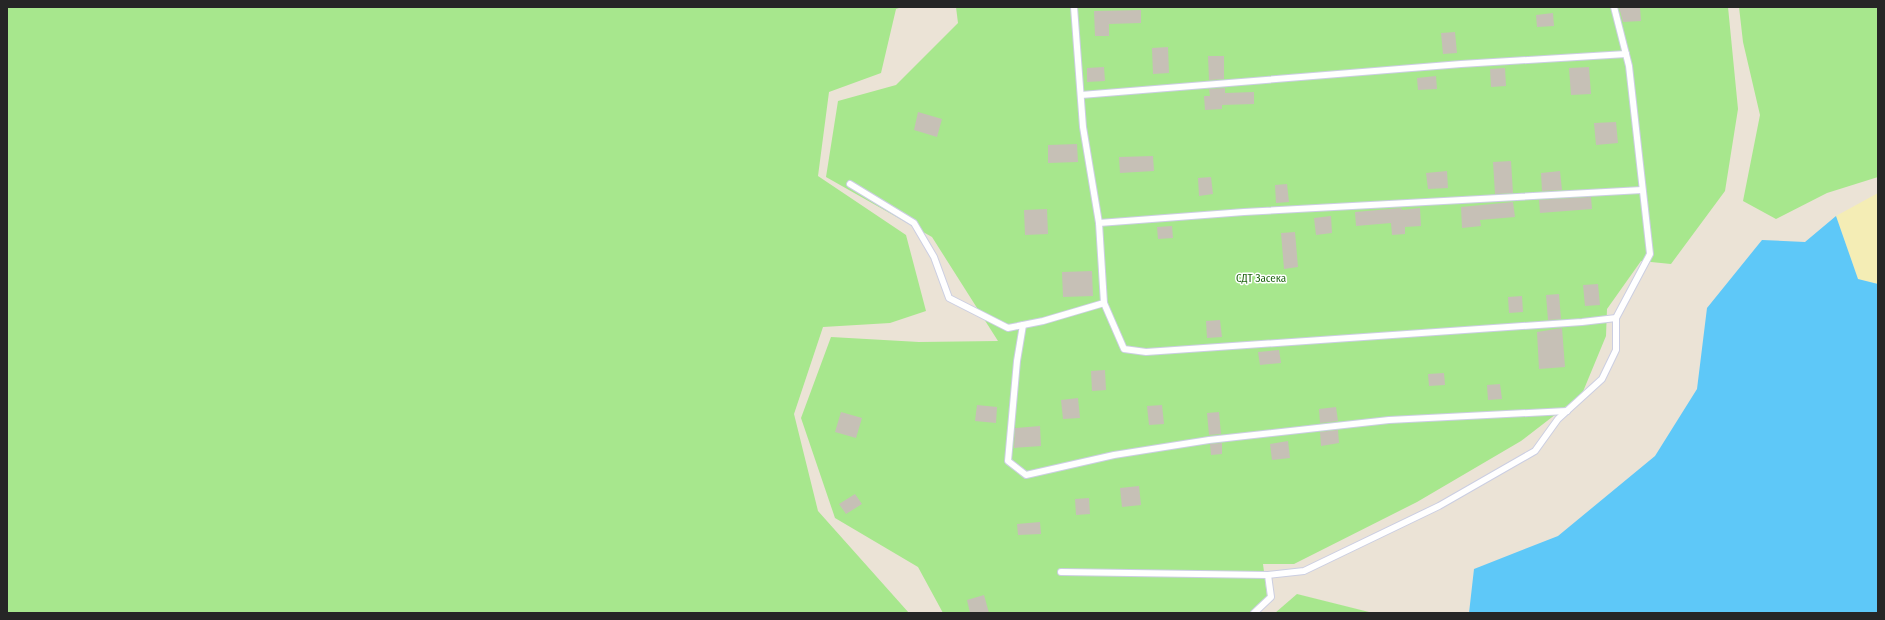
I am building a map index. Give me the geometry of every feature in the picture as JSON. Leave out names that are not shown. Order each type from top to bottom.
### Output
[{"type":"lane","points":[[1074,7],[1083,128],[1099,223],[1104,304],[1124,349],[1146,352],[1582,322],[1616,318]]},
{"type":"lane","points":[[1061,572],[1268,575],[1304,571],[1439,506],[1535,451],[1558,419],[1602,379],[1616,350],[1616,318],[1650,254],[1629,66],[1614,7]]},
{"type":"lane","points":[[1081,95],[1453,65],[1626,54]]},
{"type":"lane","points":[[850,184],[914,223],[934,257],[949,298],[1008,328],[1043,322],[1104,304]]},
{"type":"lane","points":[[1099,223],[1244,212],[1642,190]]},
{"type":"lane","points":[[1023,325],[1017,361],[1008,460],[1026,475],[1114,455],[1208,440],[1389,420],[1567,411]]},
{"type":"lane","points":[[1254,613],[1271,597],[1268,575]]},
{"type":"green space","points":[[7,7],[902,7],[896,9],[881,73],[829,92],[818,176],[906,235],[926,311],[890,323],[823,327],[794,414],[818,511],[909,613],[7,613]]},
{"type":"green space","name":"СДТ Засека","points":[[956,7],[1728,7],[1738,109],[1725,191],[1671,264],[1641,261],[1607,309],[1606,336],[1582,394],[1521,441],[1417,502],[1294,564],[1263,564],[1267,596],[1249,613],[943,613],[918,567],[835,518],[801,418],[831,337],[919,342],[998,341],[932,237],[826,177],[838,101],[896,85],[958,23]]},
{"type":"green space","points":[[1739,7],[1878,7],[1878,177],[1827,193],[1776,219],[1743,201],[1760,115],[1743,42]]},
{"type":"green space","points":[[1297,594],[1373,613],[1275,613]]},
{"type":"sand","points":[[1878,193],[1878,284],[1858,279],[1836,216]]},
{"type":"water","points":[[1836,216],[1858,279],[1878,284],[1878,613],[1469,613],[1474,569],[1558,536],[1655,456],[1697,389],[1707,308],[1762,240],[1805,242]]},
{"type":"building","points":[[1619,7],[1640,7],[1641,21],[1623,22]]},
{"type":"building","points":[[1141,10],[1141,23],[1109,24],[1109,36],[1095,36],[1094,11]]},
{"type":"building","points":[[1553,13],[1554,26],[1537,27],[1536,15]]},
{"type":"building","points":[[1455,32],[1457,53],[1443,54],[1441,33]]},
{"type":"building","points":[[1168,47],[1169,73],[1153,74],[1152,48]]},
{"type":"building","points":[[1208,56],[1224,56],[1224,79],[1209,80]]},
{"type":"building","points":[[1104,67],[1105,81],[1087,82],[1087,68]]},
{"type":"building","points":[[1589,67],[1591,94],[1571,95],[1569,68]]},
{"type":"building","points":[[1505,68],[1506,86],[1491,87],[1490,69]]},
{"type":"building","points":[[1436,76],[1437,89],[1418,90],[1417,78]]},
{"type":"building","points":[[1225,88],[1225,93],[1254,92],[1254,104],[1222,105],[1222,109],[1205,110],[1204,96],[1210,96],[1209,89]]},
{"type":"building","points":[[918,112],[942,119],[937,137],[914,130]]},
{"type":"building","points":[[1616,122],[1618,143],[1596,145],[1594,123]]},
{"type":"building","points":[[1077,144],[1078,162],[1048,163],[1048,145]]},
{"type":"building","points":[[1153,156],[1154,171],[1120,173],[1119,157]]},
{"type":"building","points":[[1511,161],[1513,193],[1495,194],[1493,162]]},
{"type":"building","points":[[1447,171],[1448,188],[1428,189],[1426,173]]},
{"type":"building","points":[[1560,171],[1562,190],[1542,191],[1541,173]]},
{"type":"building","points":[[1211,177],[1213,194],[1199,196],[1198,178]]},
{"type":"building","points":[[1287,184],[1289,202],[1276,203],[1275,185]]},
{"type":"building","points":[[1591,197],[1592,209],[1540,213],[1539,200]]},
{"type":"building","points":[[1513,202],[1515,217],[1480,220],[1481,226],[1462,228],[1461,207]]},
{"type":"building","points":[[1401,208],[1402,210],[1420,208],[1421,226],[1405,227],[1405,234],[1392,235],[1391,223],[1356,226],[1355,212]]},
{"type":"building","points":[[1047,209],[1048,234],[1025,235],[1024,210]]},
{"type":"building","points":[[1331,216],[1332,233],[1316,235],[1314,218]]},
{"type":"building","points":[[1172,226],[1173,238],[1158,239],[1157,227]]},
{"type":"building","points":[[1295,232],[1298,267],[1284,269],[1281,233]]},
{"type":"building","points":[[1092,271],[1093,296],[1063,297],[1062,272]]},
{"type":"building","points":[[1598,284],[1600,305],[1585,306],[1583,285]]},
{"type":"building","points":[[1559,294],[1561,319],[1548,320],[1546,295]]},
{"type":"building","points":[[1522,296],[1523,312],[1509,313],[1508,297]]},
{"type":"building","points":[[1220,320],[1222,337],[1207,338],[1206,321]]},
{"type":"building","points":[[1562,328],[1565,367],[1539,369],[1537,332]]},
{"type":"building","points":[[1279,350],[1281,363],[1260,365],[1258,352]]},
{"type":"building","points":[[1105,370],[1106,390],[1092,391],[1091,371]]},
{"type":"building","points":[[1444,373],[1445,385],[1429,386],[1428,374]]},
{"type":"building","points":[[1500,384],[1502,399],[1488,400],[1487,385]]},
{"type":"building","points":[[1078,398],[1080,418],[1063,419],[1061,400]]},
{"type":"building","points":[[977,405],[997,407],[996,423],[975,421]]},
{"type":"building","points":[[1162,405],[1164,424],[1149,425],[1147,406]]},
{"type":"building","points":[[1336,407],[1338,421],[1320,423],[1319,409]]},
{"type":"building","points":[[841,412],[862,418],[856,438],[835,432]]},
{"type":"building","points":[[1219,412],[1221,434],[1209,435],[1207,413]]},
{"type":"building","points":[[1040,426],[1041,446],[1014,448],[1015,428]]},
{"type":"building","points":[[1338,430],[1339,443],[1321,446],[1320,432]]},
{"type":"building","points":[[1288,441],[1290,458],[1272,460],[1270,444]]},
{"type":"building","points":[[1222,443],[1222,454],[1211,455],[1210,444]]},
{"type":"building","points":[[1139,486],[1141,505],[1122,507],[1120,488]]},
{"type":"building","points":[[855,494],[862,504],[846,514],[839,504]]},
{"type":"building","points":[[1089,498],[1090,514],[1076,515],[1075,499]]},
{"type":"building","points":[[1040,522],[1041,534],[1018,535],[1017,524]]},
{"type":"building","points":[[984,595],[989,613],[970,613],[967,600]]}]
